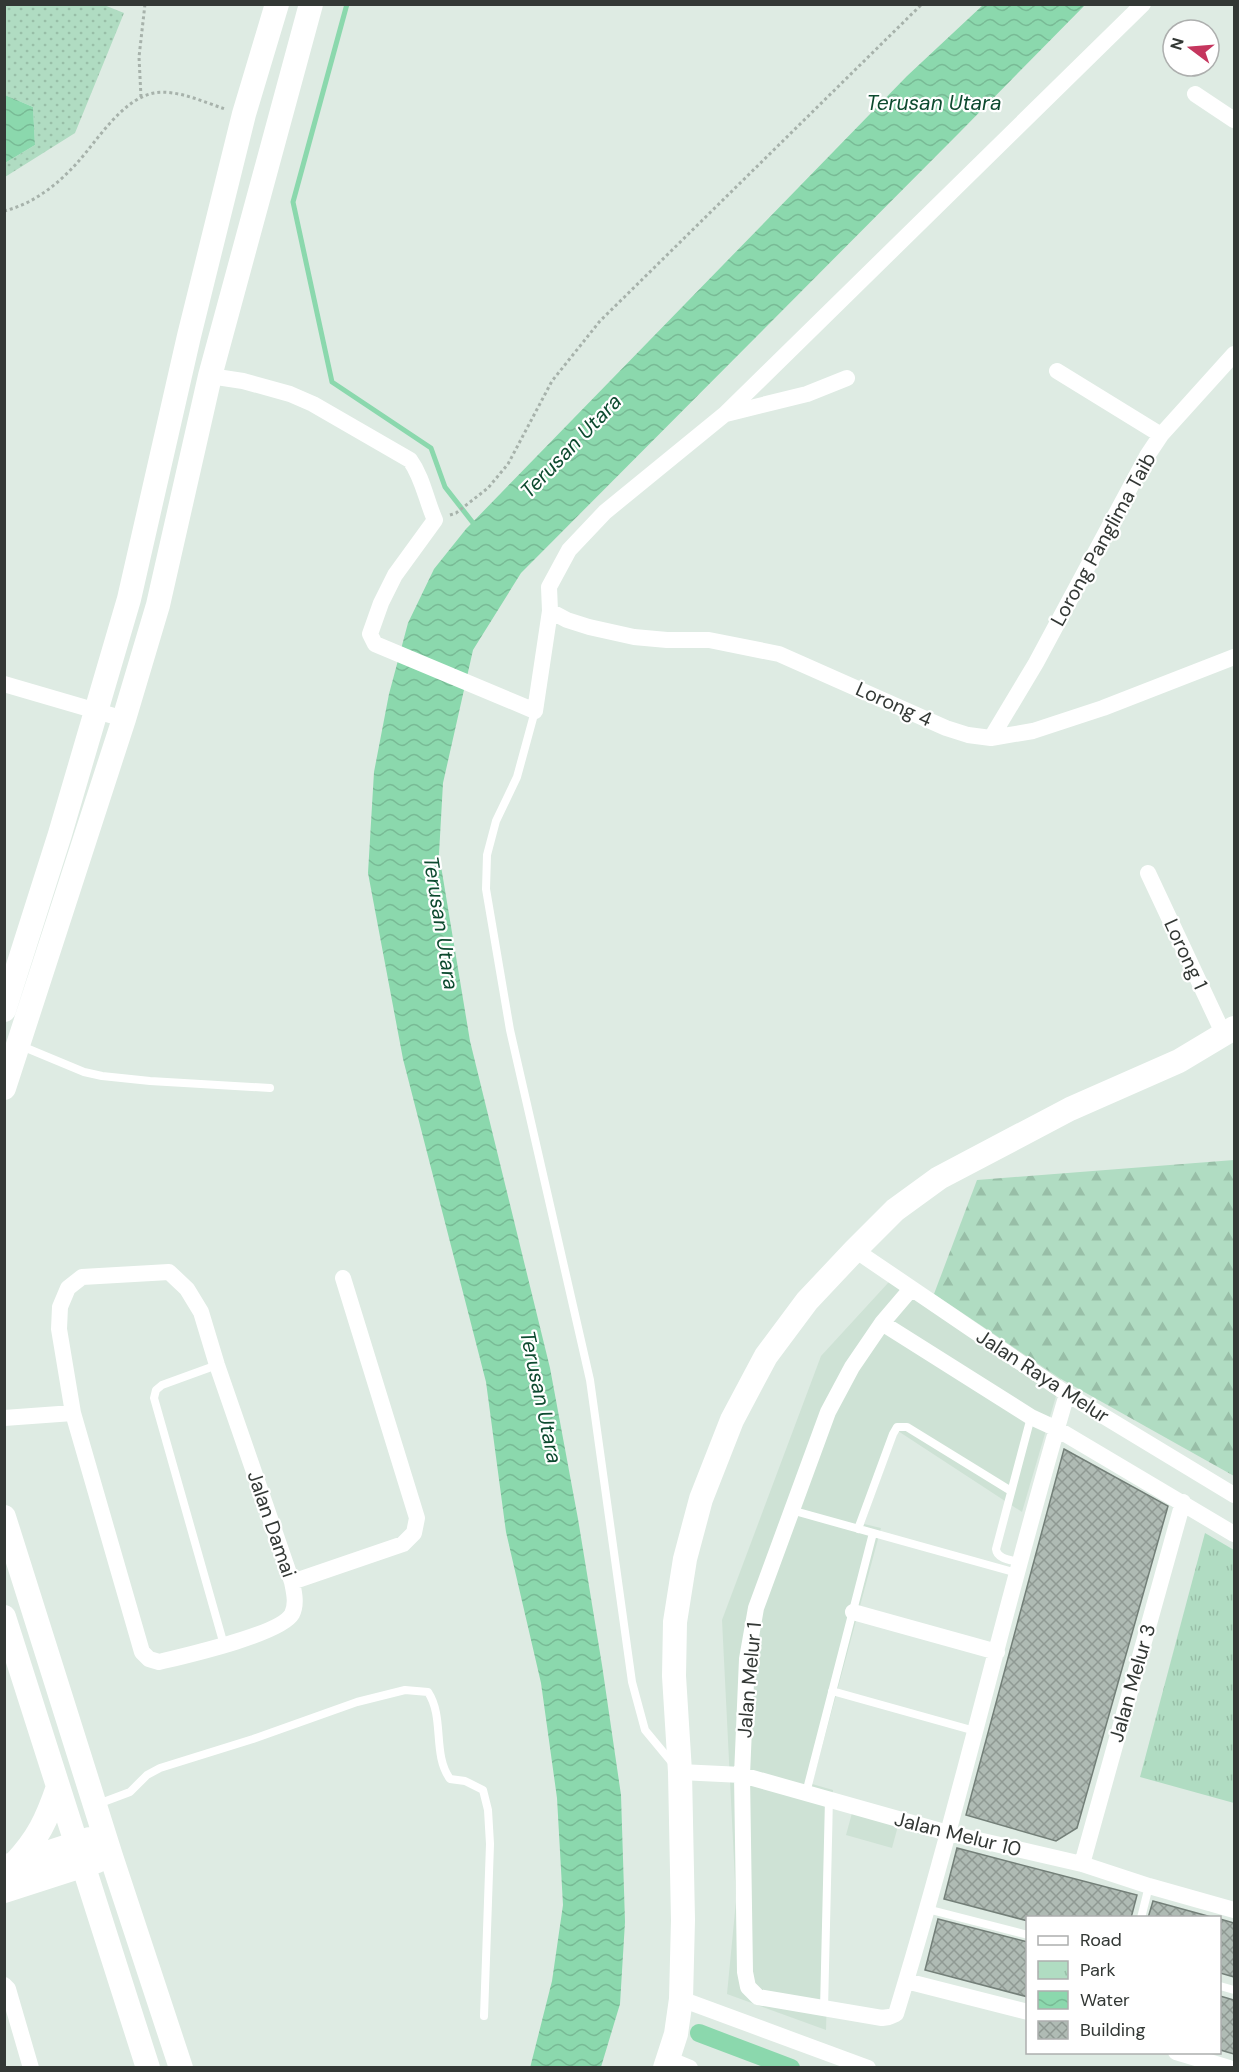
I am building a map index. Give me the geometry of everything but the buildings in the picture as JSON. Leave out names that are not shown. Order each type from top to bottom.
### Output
[{"type":"street","points":[[4,1010],[129,599],[189,336],[244,114],[278,4]]},
{"type":"street","points":[[4,1088],[124,718],[158,605],[210,376],[311,4]]},
{"type":"street","points":[[210,376],[243,381],[290,394],[314,404],[410,460],[418,470],[425,498],[435,520],[395,575],[381,603],[370,634],[375,644],[531,709],[550,610],[549,586],[569,550],[605,512],[725,414],[1143,4]]},
{"type":"street","points":[[1195,94],[1234,120]]},
{"type":"street","points":[[244,114],[279,123]]},
{"type":"street","name":"Lorong Panglima Taib","points":[[991,738],[1036,663],[1142,465],[1161,435],[1234,354]]},
{"type":"street","points":[[1057,371],[1161,435]]},
{"type":"street","points":[[725,414],[807,394],[847,378]]},
{"type":"street","name":"Lorong 4","points":[[550,610],[567,620],[634,637],[709,640],[779,654],[946,728],[968,735],[991,738],[1033,731],[1083,715],[1234,657]]},
{"type":"street","points":[[4,684],[124,718]]},
{"type":"street","name":"Lorong 1","points":[[1148,873],[1229,1031]]},
{"type":"street","points":[[674,2065],[681,1998],[683,1920],[680,1772],[674,1676],[675,1622],[686,1559],[701,1499],[732,1420],[766,1356],[807,1301],[855,1250],[895,1210],[939,1178],[1070,1109],[1179,1061],[1229,1031]]},
{"type":"street","name":"Jalan Raya Melur","points":[[855,1250],[1067,1394],[1234,1495]]},
{"type":"street","name":"Jalan Damai","points":[[169,1272],[188,1289],[201,1312],[217,1365],[292,1582],[295,1603],[293,1613],[285,1623],[224,1646],[159,1662],[149,1659],[142,1652],[73,1413],[59,1329],[60,1307],[68,1288],[82,1277],[169,1272]]},
{"type":"street","points":[[292,1582],[403,1544],[414,1533],[417,1518],[343,1278]]},
{"type":"street","name":"Jalan Melur 1","points":[[824,2009],[758,1997],[748,1987],[745,1972],[742,1775],[747,1659],[756,1608],[828,1412],[852,1366],[882,1323],[911,1289]]},
{"type":"street","points":[[882,1323],[1031,1417],[1057,1429],[1234,1534]]},
{"type":"street","points":[[824,2009],[890,2018],[896,2014],[948,1833],[1067,1394]]},
{"type":"street","points":[[4,1418],[73,1413]]},
{"type":"street","name":"Jalan Melur 3","points":[[1082,1864],[1183,1502]]},
{"type":"street","points":[[4,1517],[94,1806],[181,2067]]},
{"type":"street","points":[[853,1612],[997,1652]]},
{"type":"street","points":[[4,1617],[148,2067]]},
{"type":"street","name":"Jalan Melur 10","points":[[680,1772],[742,1775],[948,1833],[1082,1864],[1234,1910]]},
{"type":"street","points":[[9,1865],[31,1846],[42,1830],[58,1786]]},
{"type":"street","points":[[4,1891],[80,1855],[107,1846]]},
{"type":"street","points":[[9,1865],[80,1855]]},
{"type":"street","points":[[906,1981],[1026,2011]]},
{"type":"street","points":[[4,1985],[8,1989],[31,2067]]},
{"type":"street","points":[[681,1998],[868,2067]]},
{"type":"street","points":[[1183,2054],[1229,2067]]},
{"type":"lane","points":[[531,709],[518,777],[496,821],[487,855],[486,889],[510,1030],[590,1380],[632,1682],[645,1730],[680,1772]]},
{"type":"lane","points":[[18,1045],[84,1072],[102,1076],[270,1088]]},
{"type":"lane","points":[[217,1365],[162,1385],[156,1390],[154,1398],[224,1646]]},
{"type":"lane","points":[[1018,1568],[996,1553],[1031,1417]]},
{"type":"lane","points":[[858,1529],[897,1426],[907,1427],[1011,1491]]},
{"type":"lane","points":[[791,1510],[873,1533],[1018,1568]]},
{"type":"lane","points":[[806,1793],[873,1533]]},
{"type":"lane","points":[[94,1806],[130,1792],[147,1775],[160,1768],[253,1739],[357,1702],[405,1690],[428,1692],[435,1703],[443,1770],[450,1779],[465,1781],[483,1790],[488,1810],[490,1844],[484,2016]]},
{"type":"lane","points":[[832,1691],[975,1731]]},
{"type":"lane","points":[[824,2009],[829,1799]]},
{"type":"lane","points":[[1141,1916],[1149,1886]]},
{"type":"lane","points":[[927,1909],[1026,1934]]},
{"type":"path","points":[[141,97],[140,57],[145,4]]},
{"type":"path","points":[[456,513],[488,488],[507,464],[552,381],[600,321],[922,4]]},
{"type":"path","points":[[4,211],[26,204],[43,194],[75,166],[106,128],[131,103],[141,97],[154,93],[175,94],[244,114]]},
{"type":"shaded area","points":[[899,1271],[1061,1379],[1022,1512],[898,1431],[864,1524],[881,1528],[812,1784],[833,1790],[826,2030],[727,1994],[736,1901],[722,1620],[821,1356]]},
{"type":"shaded area","points":[[852,1813],[898,1826],[892,1848],[846,1835]]},
{"type":"green space","points":[[5,5],[104,5],[124,13],[75,133],[5,177],[5,163],[35,145],[33,107],[5,95]]},
{"type":"green space","points":[[1234,1160],[1234,1476],[1061,1379],[934,1294],[977,1180]]},
{"type":"green space","points":[[1205,1533],[1234,1550],[1234,1803],[1140,1777]]},
{"type":"water","name":"Terusan Utara","points":[[983,5],[1085,5],[521,573],[473,650],[443,783],[439,854],[470,1041],[550,1368],[578,1519],[621,1795],[625,1922],[620,2004],[601,2067],[530,2068],[552,1981],[563,1905],[557,1798],[541,1683],[506,1532],[486,1382],[403,1059],[368,873],[374,772],[389,694],[408,623],[434,569],[466,529],[907,76]]},
{"type":"water","points":[[5,95],[33,107],[35,145],[5,163]]},
{"type":"waterway","points":[[347,4],[293,202],[332,382],[431,448],[445,487],[477,528]]},
{"type":"waterway","points":[[699,2033],[791,2068]]}]
